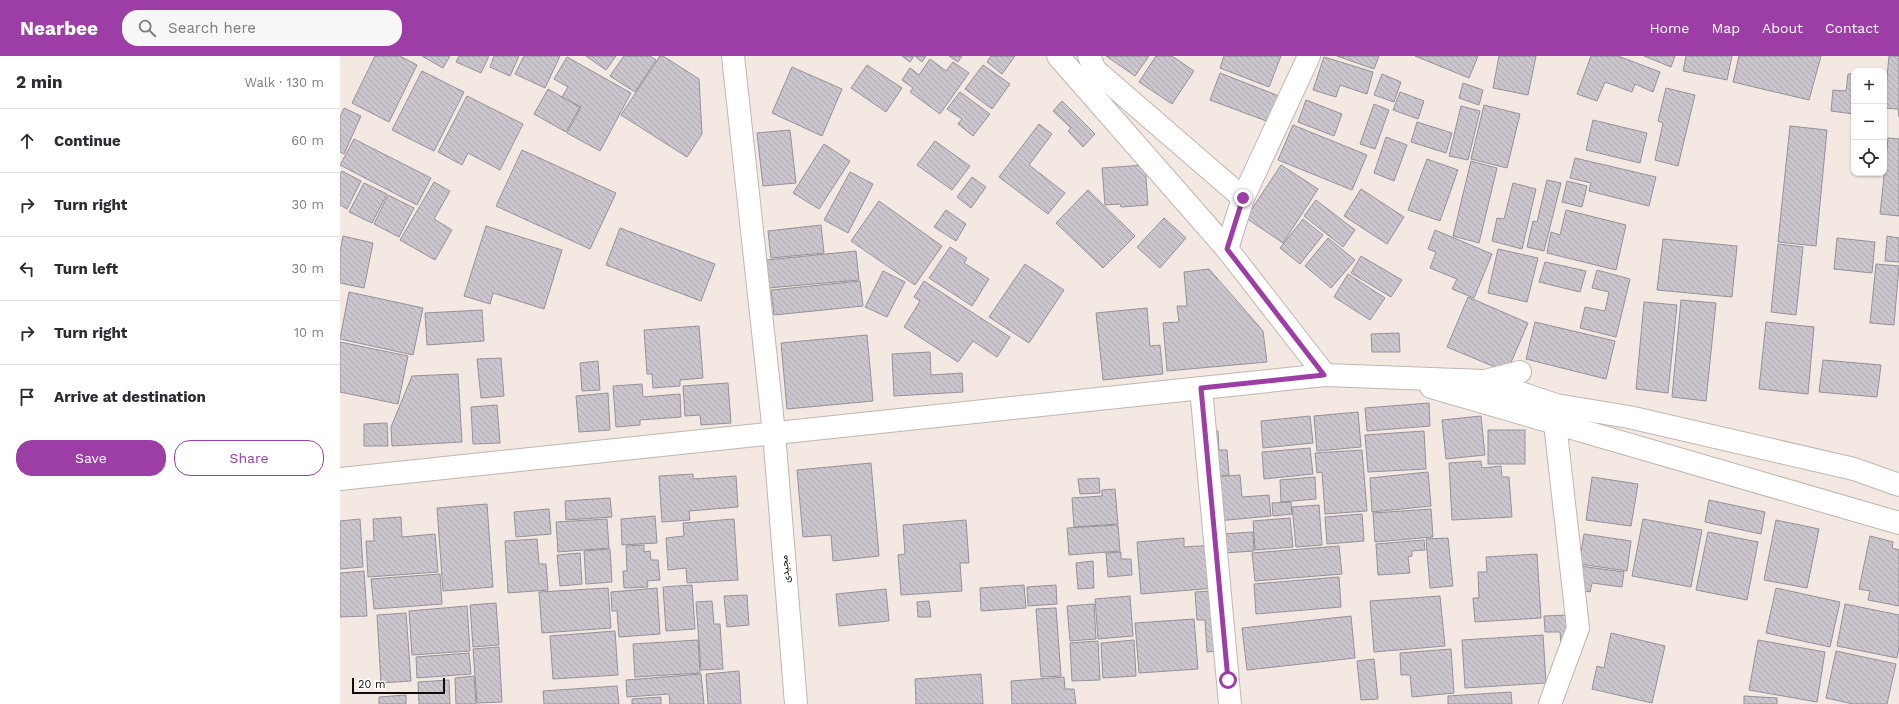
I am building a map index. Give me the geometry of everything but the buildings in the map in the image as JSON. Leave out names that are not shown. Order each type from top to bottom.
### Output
[{"type":"street","name":"مجیدی","points":[[733,56],[774,433],[796,704]]},
{"type":"street","points":[[1058,56],[1227,249],[1324,375]]},
{"type":"street","points":[[1088,56],[1096,70],[1243,198]]},
{"type":"street","points":[[1227,249],[1243,198],[1309,56]]},
{"type":"street","points":[[340,479],[1324,375],[1485,381],[1520,372]]},
{"type":"street","points":[[1399,378],[1556,414],[1899,522]]},
{"type":"street","points":[[1485,381],[1556,414],[1629,417],[1854,470],[1899,485]]},
{"type":"street","points":[[1201,388],[1230,704]]},
{"type":"street","points":[[1550,704],[1578,628],[1556,414]]},
{"type":"route","points":[[1228,680],[1201,388],[1324,375],[1227,249],[1243,198]]}]
